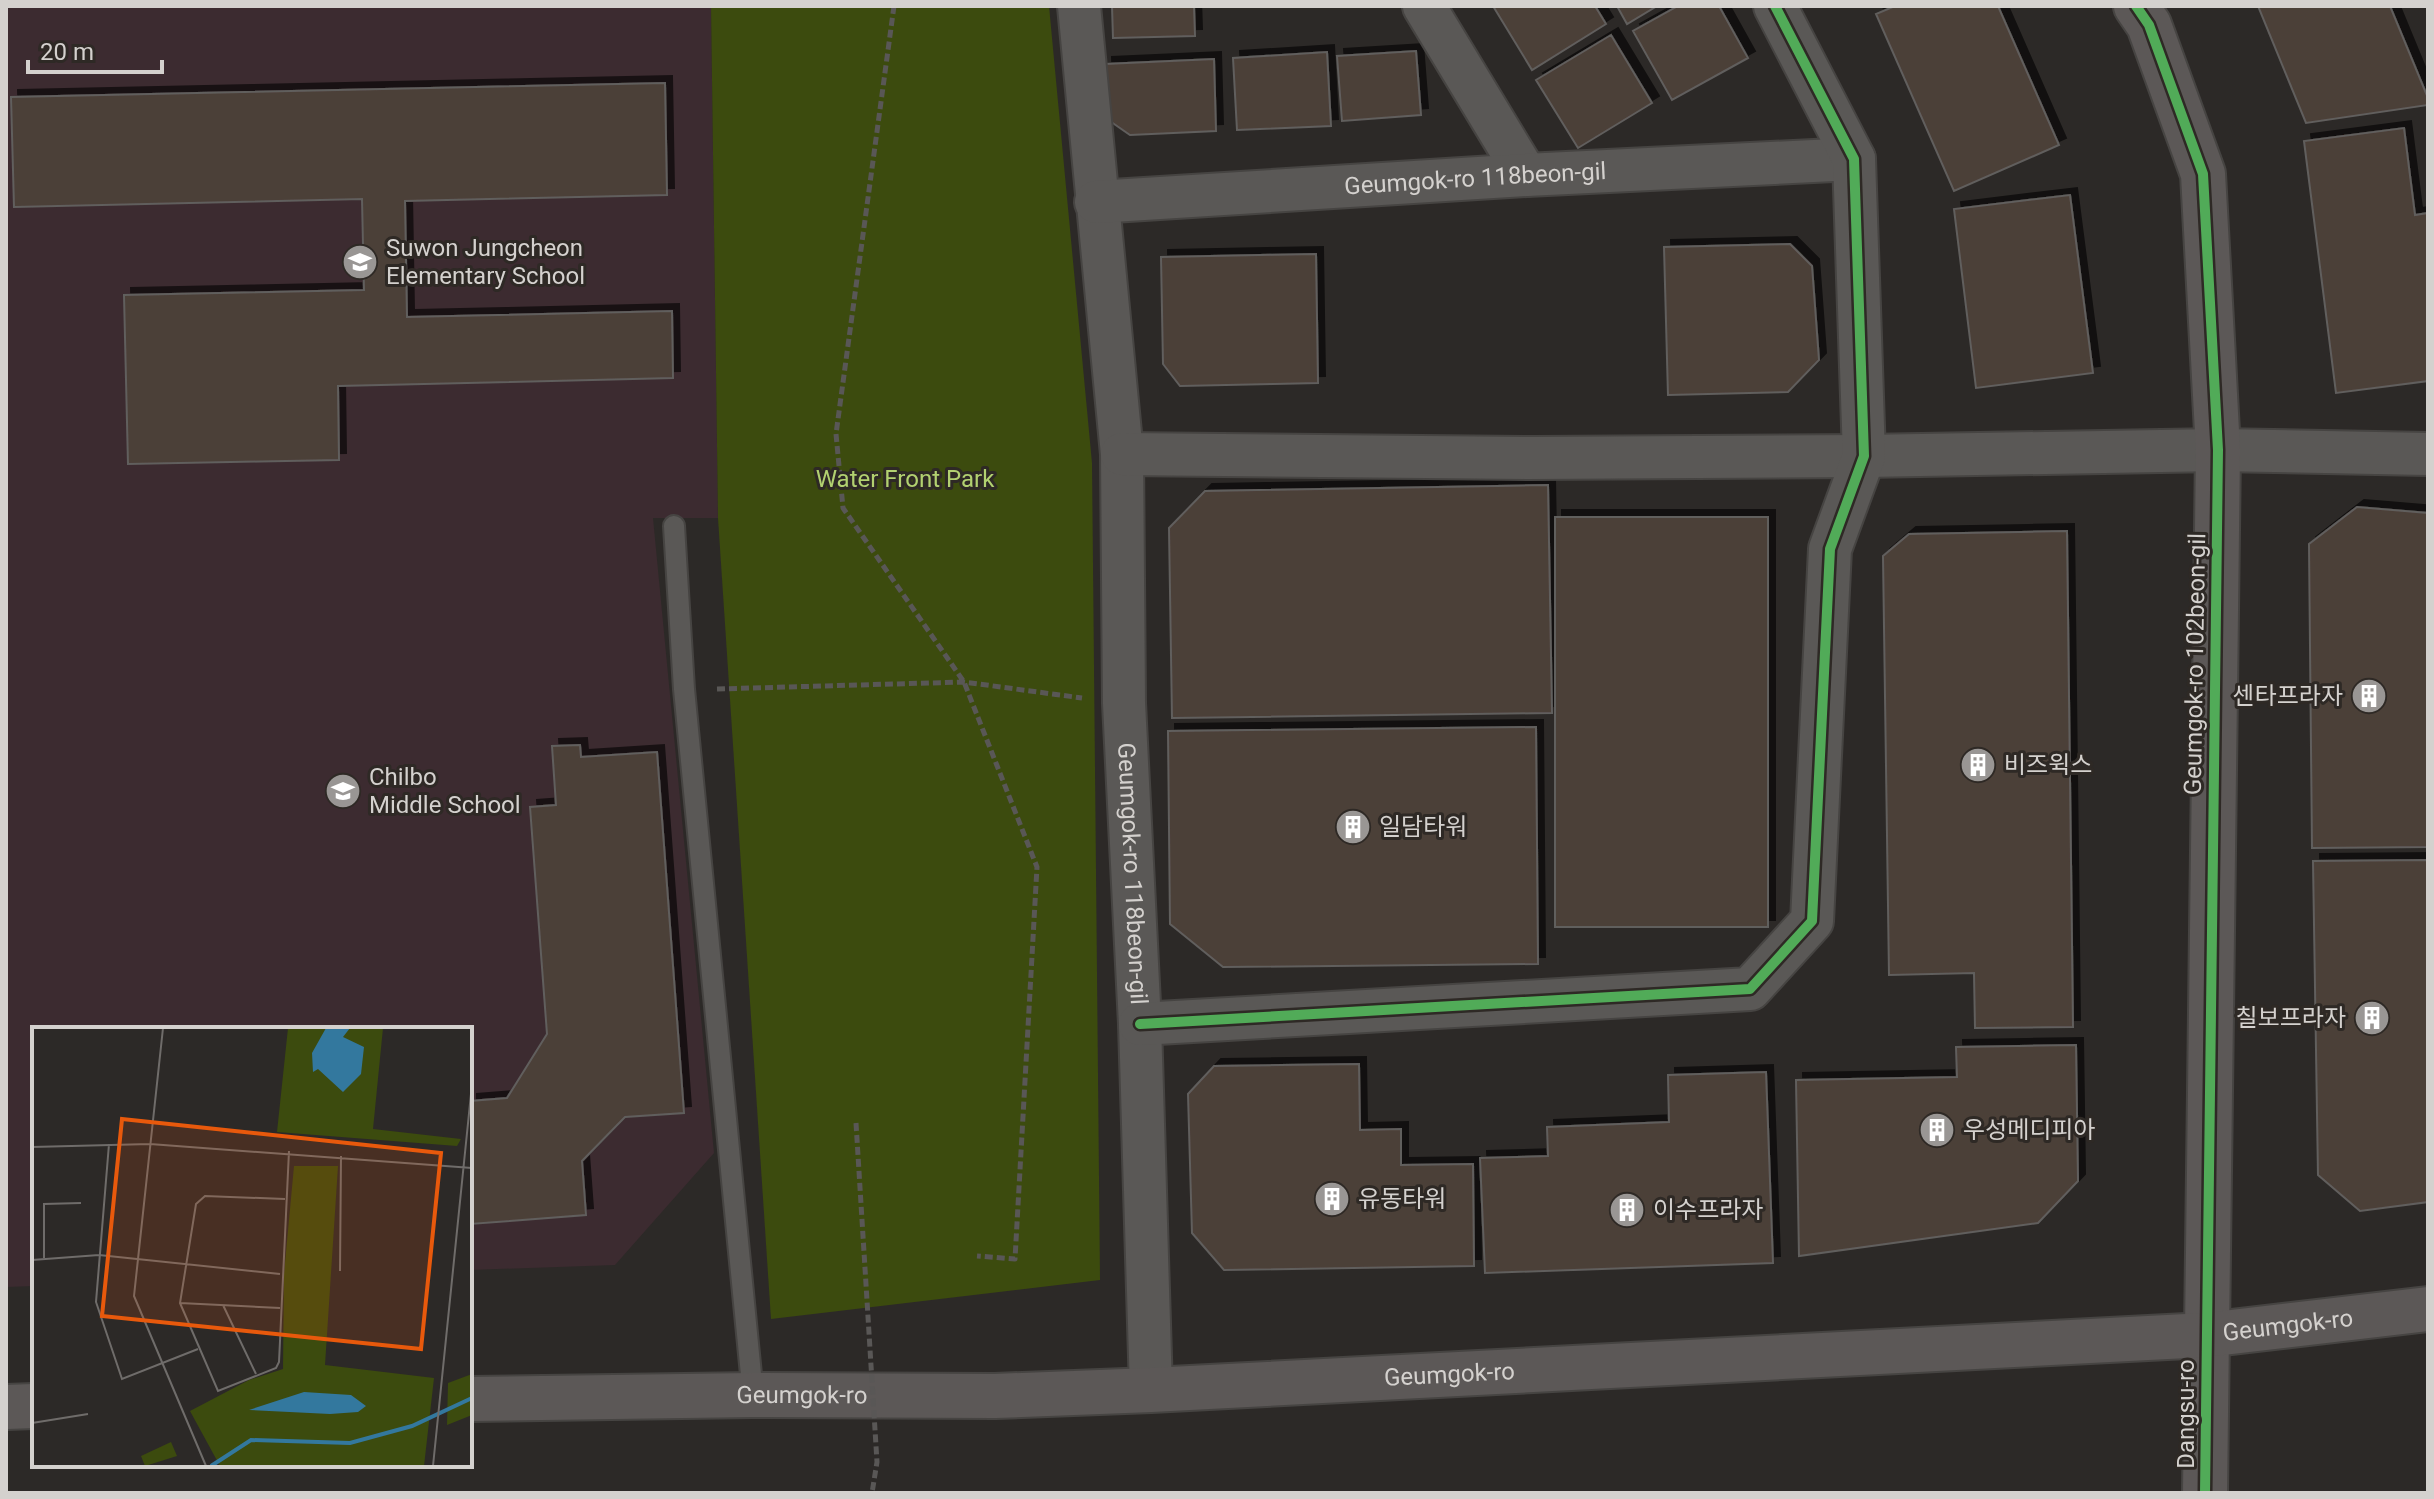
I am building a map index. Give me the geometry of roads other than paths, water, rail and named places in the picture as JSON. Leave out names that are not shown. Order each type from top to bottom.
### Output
[{"type":"main road","name":"Geumgok-ro 102beon-gil","points":[[2136,6],[2149,25],[2203,174],[2218,450],[2206,1335]]},
{"type":"main road","name":"Geumgok-ro","points":[[472,1399],[995,1396],[1151,1390],[2206,1335],[2428,1309]]},
{"type":"main road","name":"Dangsu-ro","points":[[2205,1493],[2206,1335]]},
{"type":"main road","points":[[6,1407],[32,1406]]},
{"type":"street","name":"Geumgok-ro 118beon-gil","points":[[1079,6],[1122,454],[1124,703],[1140,1024],[1151,1390]]},
{"type":"street","points":[[1424,6],[1526,175]]},
{"type":"street","points":[[1140,1024],[1750,989],[1812,921],[1830,549],[1864,456],[1854,159],[1775,6]]},
{"type":"street","name":"Geumgok-ro 118beon-gil","points":[[1096,202],[1526,175],[1854,159]]},
{"type":"street","points":[[1122,454],[1532,458],[2218,450],[2428,454]]},
{"type":"lane","points":[[674,526],[684,689],[753,1395]]},
{"type":"place","name":"Suwon Jungcheon Elementary School","points":[[360,262]]},
{"type":"place","name":"센타프라자","points":[[2369,696]]},
{"type":"place","name":"비즈윅스","points":[[1978,765]]},
{"type":"place","name":"Chilbo Middle School","points":[[343,791]]},
{"type":"place","name":"일담타워","points":[[1353,827]]},
{"type":"place","name":"칠보프라자","points":[[2372,1018]]},
{"type":"place","name":"우성메디피아","points":[[1937,1130]]},
{"type":"place","name":"유동타워","points":[[1332,1199]]},
{"type":"place","name":"이수프라자","points":[[1627,1210]]},
{"type":"park label","name":"Water Front Park","points":[[905,479]]}]
